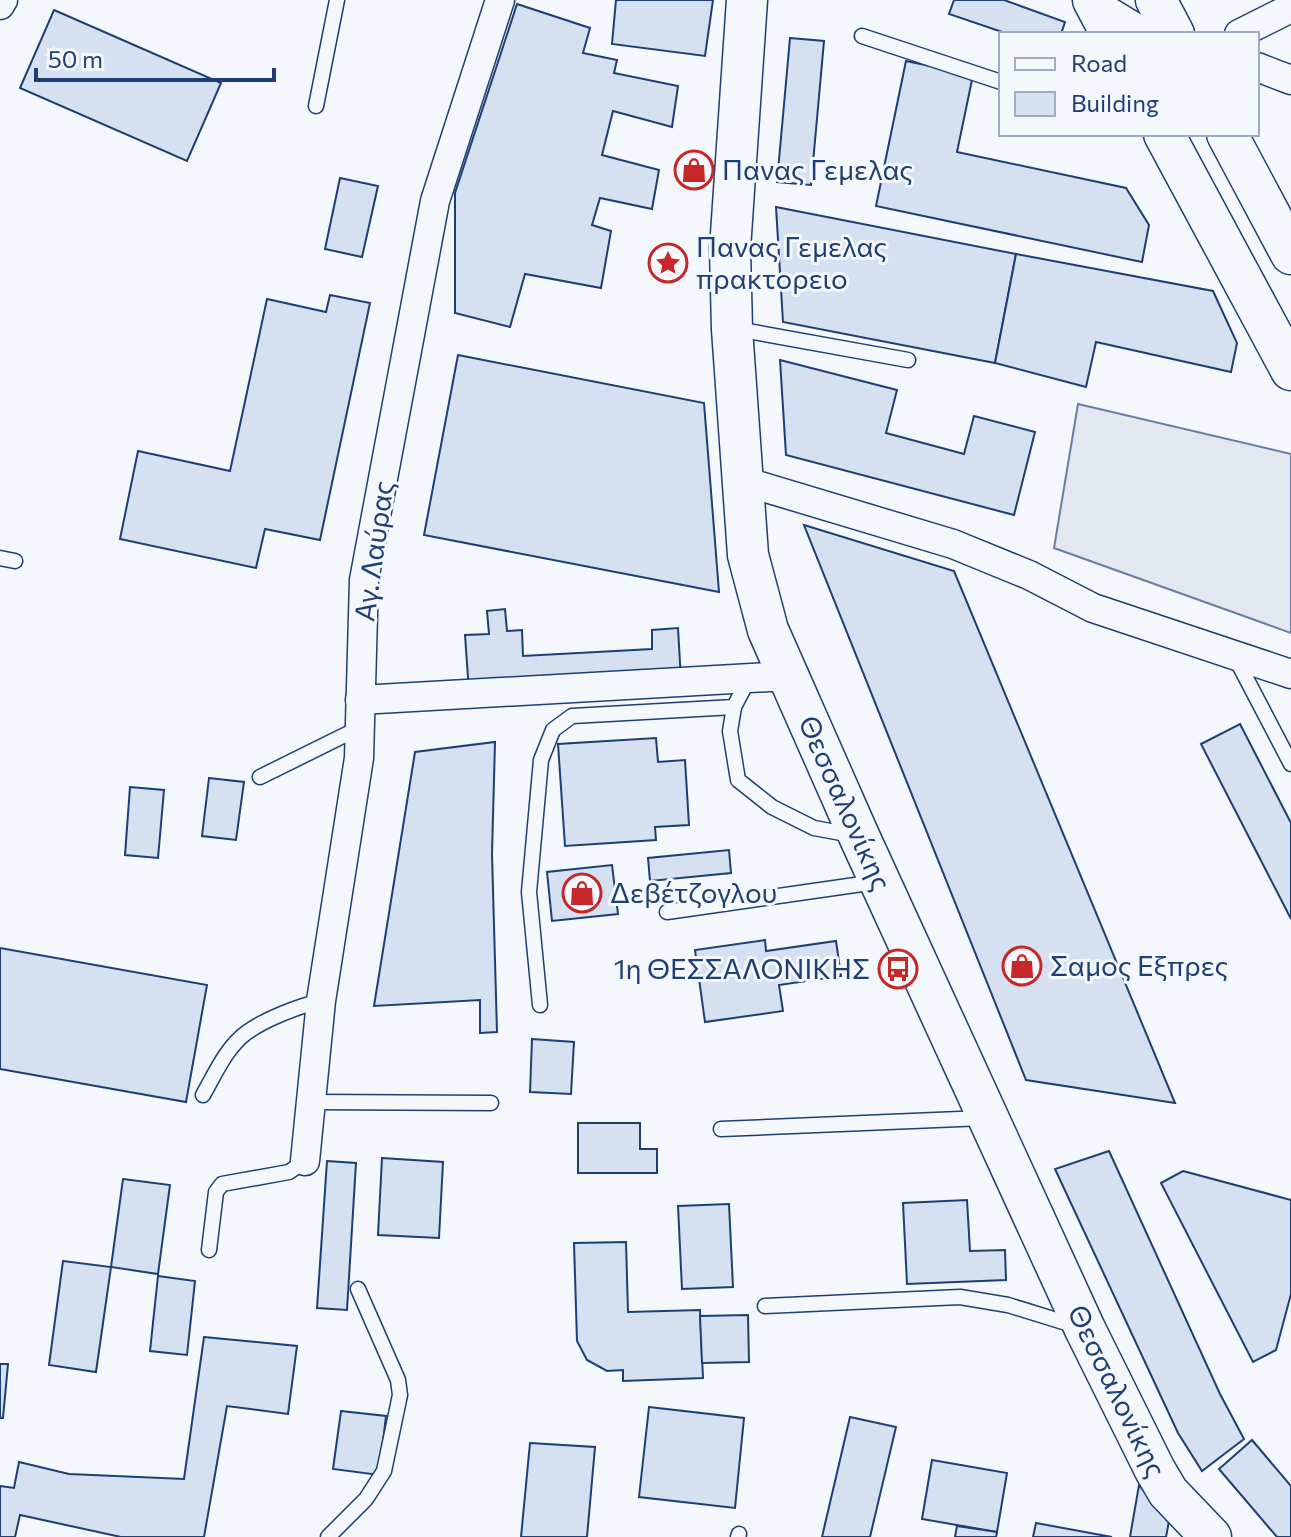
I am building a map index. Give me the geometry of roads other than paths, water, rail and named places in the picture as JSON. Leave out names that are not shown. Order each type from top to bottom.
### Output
[{"type":"street","name":"Αγ. Λαύρας","points":[[305,1161],[321,1001],[359,758],[364,580],[435,201],[500,0]]},
{"type":"street","name":"Θεσσαλονίκης","points":[[747,0],[731,207],[732,329],[748,555],[768,630],[1085,1329],[1168,1492],[1211,1537]]},
{"type":"street","points":[[1156,0],[1173,32]]},
{"type":"street","points":[[1242,32],[1285,7]]},
{"type":"street","points":[[1096,9],[1142,32]]},
{"type":"street","points":[[1259,68],[1291,80]]},
{"type":"street","points":[[1165,136],[1291,370]]},
{"type":"street","points":[[1228,136],[1291,254]]},
{"type":"street","points":[[743,481],[953,544],[1029,575],[1093,608],[1291,674]]},
{"type":"street","points":[[360,700],[788,676]]},
{"type":"lane","points":[[316,106],[337,0]]},
{"type":"lane","points":[[862,36],[999,81]]},
{"type":"lane","points":[[732,329],[908,360]]},
{"type":"lane","points":[[1235,656],[1291,764]]},
{"type":"lane","points":[[748,680],[734,707],[730,731],[738,780],[772,807],[814,828],[859,836]]},
{"type":"lane","points":[[540,1005],[529,892],[541,760],[553,730],[572,716],[734,707]]},
{"type":"lane","points":[[260,777],[359,728]]},
{"type":"lane","points":[[667,912],[880,881]]},
{"type":"lane","points":[[203,1095],[222,1061],[247,1033],[303,1005],[321,1001]]},
{"type":"lane","points":[[311,1102],[491,1103]]},
{"type":"lane","points":[[721,1129],[988,1118]]},
{"type":"lane","points":[[209,1250],[216,1192],[222,1184],[289,1172],[305,1161]]},
{"type":"lane","points":[[328,1537],[366,1499],[381,1478],[400,1395],[398,1380],[358,1289]]},
{"type":"lane","points":[[765,1306],[960,1297],[1008,1305],[1085,1329]]},
{"type":"place","name":"Πανας Γεμελας","points":[[694,170]]},
{"type":"place","name":"Πανας Γεμελας πρακτορειο","points":[[668,263]]},
{"type":"place","name":"Δεβέτζογλου","points":[[582,893]]},
{"type":"place","name":"Σαμος Εξπρες","points":[[1022,966]]},
{"type":"place","name":"1η ΘΕΣΣΑΛΟΝΙΚΗΣ","points":[[898,969]]}]
